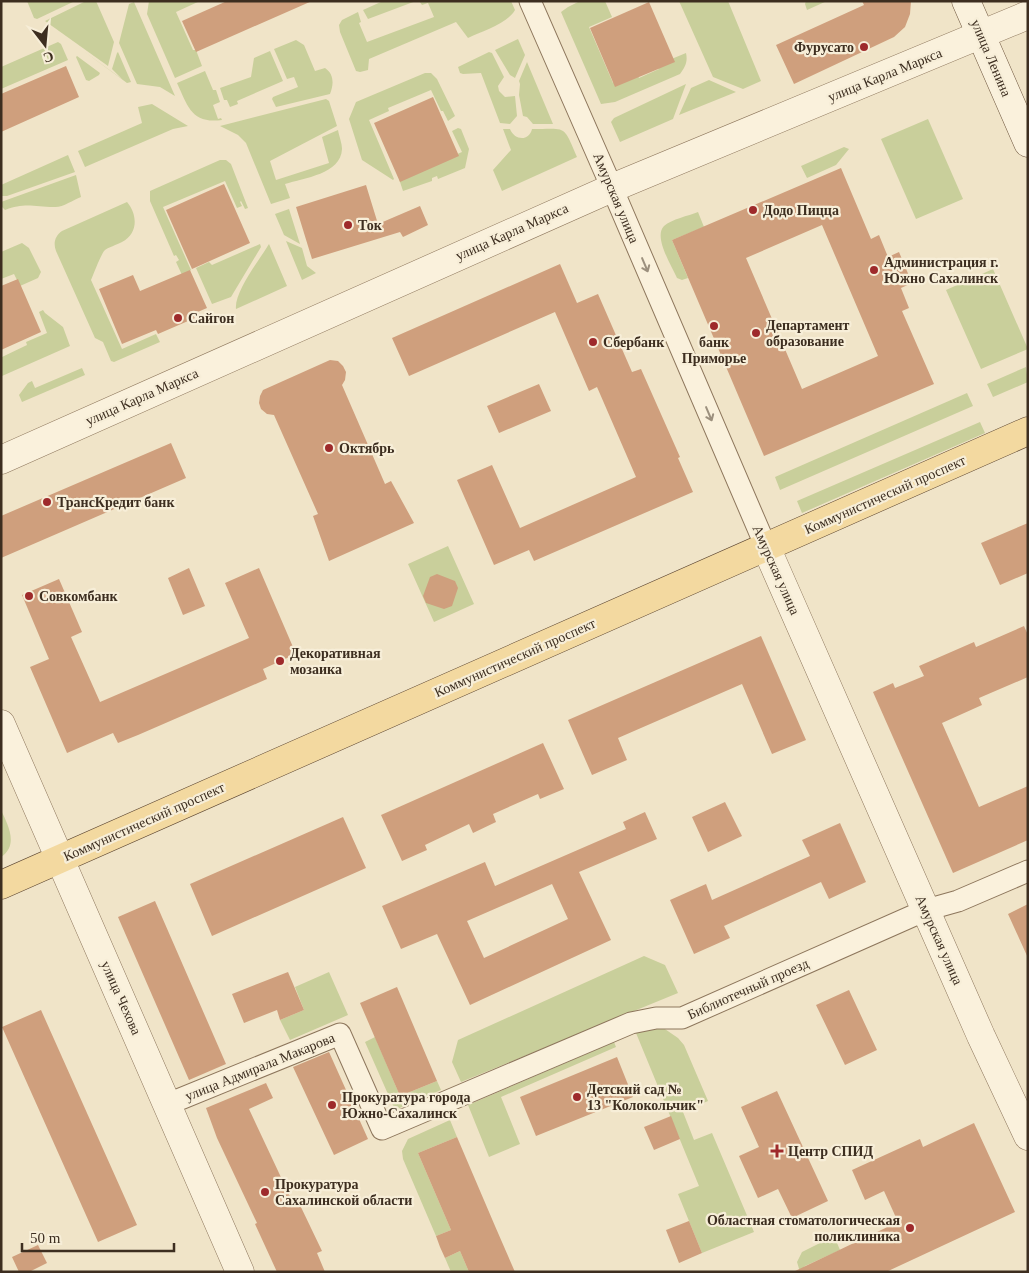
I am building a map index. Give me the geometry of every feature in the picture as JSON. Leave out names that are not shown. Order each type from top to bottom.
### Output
[{"type":"main road","name":"Коммунистический проспект","points":[[1,885],[1028,432]]},
{"type":"street","name":"Амурская улица","points":[[530,1],[766,547],[981,1036],[1028,1136]]},
{"type":"street","name":"улица Ленина","points":[[966,1],[1028,143]]},
{"type":"street","name":"улица Карла Маркса","points":[[1,460],[612,188],[1028,15]]},
{"type":"street","name":"улица Чехова","points":[[1,724],[240,1272]]},
{"type":"street","name":"Библиотечный проезд","points":[[382,1129],[631,1023],[656,1018],[682,1018],[926,910],[958,902],[1028,871]]},
{"type":"street","name":"улица Адмирала Макарова","points":[[168,1104],[340,1034],[382,1129]]},
{"type":"green space","points":[[27,1],[75,1],[37,19],[34,18]]},
{"type":"green space","points":[[86,1],[96,1],[114,42],[108,66],[45,21]]},
{"type":"green space","points":[[149,1],[200,1],[176,12],[193,50],[196,50],[202,66],[175,78],[147,14]]},
{"type":"green space","points":[[383,1],[416,1],[368,19],[363,10]]},
{"type":"green space","points":[[419,1],[511,1],[515,10],[494,27],[468,38],[456,22],[369,59],[368,70],[356,71],[340,32],[339,25],[342,20],[358,12],[361,22],[359,23],[367,42],[434,17],[428,3],[422,5]]},
{"type":"green space","points":[[580,1],[605,1],[612,17],[589,27],[613,83],[637,73],[639,78],[659,69],[657,65],[686,53],[686,64],[680,74],[615,102],[601,104],[561,12]]},
{"type":"green space","points":[[679,1],[728,1],[761,81],[743,89],[713,77]]},
{"type":"green space","points":[[806,1],[827,1],[807,10]]},
{"type":"green space","points":[[134,2],[175,96],[160,87],[137,84],[119,43],[129,4]]},
{"type":"green space","points":[[518,39],[525,55],[515,78],[510,75],[495,50]]},
{"type":"green space","points":[[296,40],[304,45],[315,71],[325,68],[330,73],[333,83],[330,94],[276,107],[272,99],[273,97],[298,87],[294,77],[287,79],[274,49]]},
{"type":"green space","points":[[58,42],[61,44],[68,60],[1,89],[1,67]]},
{"type":"green space","points":[[82,50],[122,79],[112,69],[118,52],[131,82],[127,83]]},
{"type":"green space","points":[[270,51],[283,81],[237,101],[238,104],[230,107],[227,100],[224,100],[220,88],[251,77],[254,58]]},
{"type":"green space","points":[[489,52],[492,53],[504,77],[498,86],[499,91],[505,97],[515,96],[517,116],[510,124],[500,123],[481,73],[463,74],[460,73],[458,67]]},
{"type":"green space","points":[[77,56],[100,73],[99,75],[89,81],[86,80]]},
{"type":"green space","points":[[527,62],[553,124],[533,124],[527,117],[523,116],[519,95],[519,81]]},
{"type":"green space","points":[[205,71],[213,90],[216,90],[220,102],[213,105],[218,119],[221,118],[222,120],[212,121],[204,119],[192,112],[177,83]]},
{"type":"green space","points":[[425,73],[431,73],[437,79],[455,116],[448,121],[431,90],[388,108],[389,111],[369,120],[393,180],[362,160],[349,119],[356,102]]},
{"type":"green space","points":[[709,80],[736,92],[679,115],[691,88]]},
{"type":"green space","points":[[686,84],[673,119],[620,142],[611,122],[614,118]]},
{"type":"green space","points":[[326,99],[329,101],[337,126],[270,161],[276,180],[329,163],[322,137],[338,130],[342,147],[340,157],[335,164],[320,174],[285,184],[290,198],[271,204],[246,143],[238,135],[220,126]]},
{"type":"green space","points":[[152,104],[188,126],[173,129],[85,167],[78,151],[142,123],[138,107]]},
{"type":"green space","points":[[928,119],[963,199],[916,219],[881,139]]},
{"type":"green space","points":[[458,128],[461,129],[469,149],[465,168],[438,179],[437,176],[432,178],[432,181],[403,191],[399,179],[462,152],[452,131]]},
{"type":"green space","points":[[503,129],[510,129],[518,137],[525,138],[532,129],[558,129],[566,134],[577,157],[502,191],[493,170],[511,150]]},
{"type":"green space","points":[[844,147],[849,149],[836,165],[807,178],[801,166]]},
{"type":"green space","points":[[68,155],[75,172],[7,196],[1,196],[1,185]]},
{"type":"green space","points":[[220,160],[226,160],[231,164],[248,208],[245,209],[241,201],[242,206],[237,208],[225,181],[163,207],[191,270],[182,275],[176,262],[179,260],[176,255],[174,256],[150,201],[150,191]]},
{"type":"green space","points":[[76,175],[81,197],[64,205],[57,207],[24,206],[5,210],[1,206],[1,202]]},
{"type":"green space","points":[[127,202],[133,213],[134,229],[127,239],[104,251],[91,280],[122,349],[156,334],[160,342],[114,362],[111,361],[103,342],[95,338],[56,251],[55,242],[56,237],[62,231]]},
{"type":"green space","points":[[289,209],[300,244],[284,235],[275,214]]},
{"type":"green space","points":[[698,212],[704,227],[672,240],[688,278],[682,280],[677,278],[664,252],[661,231],[671,221]]},
{"type":"green space","points":[[286,241],[302,248],[307,266],[316,273],[302,280]]},
{"type":"green space","points":[[22,243],[29,248],[41,272],[38,278],[20,286],[14,274],[1,279],[1,252]]},
{"type":"green space","points":[[260,244],[261,247],[231,297],[212,304],[196,268],[209,262],[212,265]]},
{"type":"green space","points":[[269,244],[287,286],[236,309],[236,302],[243,285]]},
{"type":"green space","points":[[993,269],[1028,349],[981,369],[946,290]]},
{"type":"green space","points":[[43,310],[63,327],[70,346],[2,376],[1,355],[2,357],[27,345],[26,342],[47,333],[39,312]]},
{"type":"green space","points":[[1026,367],[1028,382],[993,397],[987,384]]},
{"type":"green space","points":[[82,368],[85,375],[22,402],[19,395],[28,383],[32,381],[35,388]]},
{"type":"green space","points":[[967,393],[973,406],[780,490],[775,477]]},
{"type":"green space","points":[[980,422],[985,433],[802,513],[797,501]]},
{"type":"green space","points":[[448,546],[474,604],[434,622],[408,564]]},
{"type":"green space","points":[[1,810],[9,828],[11,841],[10,847],[1,857]]},
{"type":"green space","points":[[644,956],[665,965],[678,993],[461,1082],[452,1062],[458,1040]]},
{"type":"green space","points":[[329,972],[348,1015],[290,1040],[280,1020],[304,1010],[295,987]]},
{"type":"green space","points":[[659,1025],[678,1038],[684,1045],[708,1101],[683,1112],[694,1140],[712,1133],[754,1232],[702,1253],[678,1194],[699,1186],[636,1033]]},
{"type":"green space","points":[[375,1037],[400,1096],[437,1081],[441,1090],[395,1110],[365,1042]]},
{"type":"green space","points":[[614,1042],[616,1047],[501,1097],[520,1144],[489,1157],[468,1105]]},
{"type":"green space","points":[[450,1120],[457,1137],[418,1153],[451,1230],[436,1236],[403,1159],[402,1151],[408,1139]]},
{"type":"green space","points":[[834,1236],[840,1250],[805,1266],[800,1272],[797,1262],[802,1252]]},
{"type":"green space","points":[[460,1251],[469,1272],[451,1272],[445,1258]]},
{"type":"building","points":[[227,1],[312,1],[196,52],[182,21]]},
{"type":"building","points":[[862,1],[911,1],[910,14],[905,27],[894,37],[794,84],[776,45],[864,5]]},
{"type":"building","points":[[649,2],[675,62],[615,87],[590,28]]},
{"type":"building","points":[[66,66],[79,97],[1,132],[1,94]]},
{"type":"building","points":[[433,97],[459,156],[400,182],[374,123]]},
{"type":"building","points":[[841,168],[871,239],[879,235],[888,257],[899,252],[912,283],[901,288],[909,308],[902,311],[934,384],[764,456],[672,240]],"holes":[[[822,225],[878,356],[802,389],[746,258]]]},
{"type":"building","points":[[224,184],[250,243],[192,269],[166,210]]},
{"type":"building","points":[[366,185],[378,224],[420,206],[428,225],[403,237],[400,232],[312,259],[296,207]]},
{"type":"building","points":[[560,264],[577,303],[598,294],[632,372],[641,369],[680,457],[678,458],[693,492],[534,561],[529,550],[494,565],[457,480],[492,465],[520,528],[636,477],[597,387],[589,391],[555,312],[409,376],[392,338]]},
{"type":"building","points":[[190,270],[207,308],[193,314],[195,318],[158,334],[156,330],[122,344],[99,289],[133,275],[140,291]]},
{"type":"building","points":[[18,279],[41,332],[1,350],[1,286]]},
{"type":"building","name":"Октябрь","points":[[330,360],[338,361],[343,366],[346,372],[342,385],[385,484],[391,481],[414,523],[329,561],[313,516],[318,514],[274,415],[267,414],[261,409],[259,403],[263,390]]},
{"type":"building","points":[[539,384],[551,411],[499,433],[487,406]]},
{"type":"building","points":[[171,443],[186,478],[1,558],[1,516]]},
{"type":"building","points":[[1028,523],[1028,573],[1000,585],[981,543]]},
{"type":"building","points":[[189,568],[205,606],[183,615],[168,578]]},
{"type":"building","points":[[259,568],[296,654],[263,669],[267,679],[138,735],[118,743],[113,733],[67,753],[30,667],[49,659],[22,595],[59,579],[82,632],[71,637],[100,702],[249,638],[225,583]]},
{"type":"building","points":[[437,574],[455,581],[458,588],[452,606],[444,609],[426,603],[423,596],[430,577]]},
{"type":"building","points":[[1024,626],[1028,635],[1028,677],[979,698],[982,705],[942,723],[979,807],[1028,786],[1028,840],[953,873],[873,692],[893,683],[895,688],[924,676],[919,666],[974,642],[976,647]]},
{"type":"building","points":[[761,636],[806,740],[772,754],[742,684],[618,738],[627,760],[592,775],[568,720]]},
{"type":"building","points":[[543,743],[564,789],[540,799],[538,794],[493,814],[496,822],[473,833],[469,824],[425,845],[427,850],[402,861],[381,815]]},
{"type":"building","points":[[725,802],[742,836],[708,852],[692,817]]},
{"type":"building","points":[[645,812],[657,839],[579,872],[611,940],[470,1005],[437,934],[401,949],[382,906],[485,862],[495,886],[626,829],[623,822]],"holes":[[[552,884],[568,919],[484,958],[467,921]]]},
{"type":"building","points":[[343,817],[366,868],[212,936],[190,884]]},
{"type":"building","points":[[840,823],[866,882],[829,899],[821,882],[724,926],[730,938],[694,954],[670,900],[706,884],[712,900],[810,856],[802,840]]},
{"type":"building","points":[[155,901],[226,1064],[189,1080],[118,917]]},
{"type":"building","points":[[1028,904],[1028,958],[1008,914]]},
{"type":"building","points":[[288,972],[304,1010],[280,1020],[277,1010],[244,1023],[232,994]]},
{"type":"building","points":[[397,987],[437,1081],[400,1096],[360,1003]]},
{"type":"building","points":[[849,990],[877,1050],[845,1065],[816,1005]]},
{"type":"building","points":[[41,1010],[137,1225],[98,1242],[2,1027]]},
{"type":"building","name":"Прокуратура города Южно-Сахалинск","points":[[329,1052],[368,1139],[334,1155],[293,1067]]},
{"type":"building","name":"Детский сад № 13 \"Колокольчик\"","points":[[617,1057],[633,1097],[536,1136],[520,1097]]},
{"type":"building","name":"Прокуратура Сахалинской области","points":[[266,1083],[273,1098],[249,1109],[294,1205],[299,1203],[322,1251],[317,1253],[325,1272],[277,1272],[255,1224],[257,1223],[217,1138],[206,1108]]},
{"type":"building","name":"Центр СПИД","points":[[777,1091],[828,1201],[792,1218],[778,1189],[758,1198],[739,1156],[759,1147],[741,1107]]},
{"type":"building","points":[[671,1116],[680,1139],[654,1150],[644,1127]]},
{"type":"building","points":[[974,1123],[1015,1212],[886,1272],[793,1272],[898,1222],[884,1191],[865,1200],[852,1170],[920,1139],[923,1147]]},
{"type":"building","points":[[457,1137],[515,1272],[469,1272],[460,1251],[445,1258],[440,1247],[436,1236],[451,1230],[418,1153]]},
{"type":"building","points":[[689,1221],[702,1253],[679,1263],[666,1230]]},
{"type":"building","points":[[38,1245],[47,1263],[29,1272],[19,1272],[12,1257]]},
{"type":"place","name":"Фурусато","points":[[864,47]]},
{"type":"place","name":"Додо Пицца","points":[[753,210]]},
{"type":"place","name":"Ток","points":[[348,225]]},
{"type":"place","name":"Администрация г. Южно Сахалинск","points":[[874,270]]},
{"type":"place","name":"Сайгон","points":[[178,318]]},
{"type":"place","name":"банк Приморье","points":[[714,326]]},
{"type":"place","name":"Департамент образование","points":[[756,333]]},
{"type":"place","name":"Сбербанк","points":[[593,342]]},
{"type":"place","name":"Октябрь","points":[[329,448]]},
{"type":"place","name":"ТрансКредит банк","points":[[47,502]]},
{"type":"place","name":"Совкомбанк","points":[[29,596]]},
{"type":"place","name":"Декоративная мозаика","points":[[280,661]]},
{"type":"place","name":"Детский сад № 13 \"Колокольчик\"","points":[[577,1097]]},
{"type":"place","name":"Прокуратура города Южно-Сахалинск","points":[[332,1105]]},
{"type":"place","name":"Центр СПИД","points":[[777,1151]]},
{"type":"place","name":"Прокуратура Сахалинской области","points":[[265,1192]]},
{"type":"place","name":"Областная стоматологическая поликлиника","points":[[910,1228]]}]
